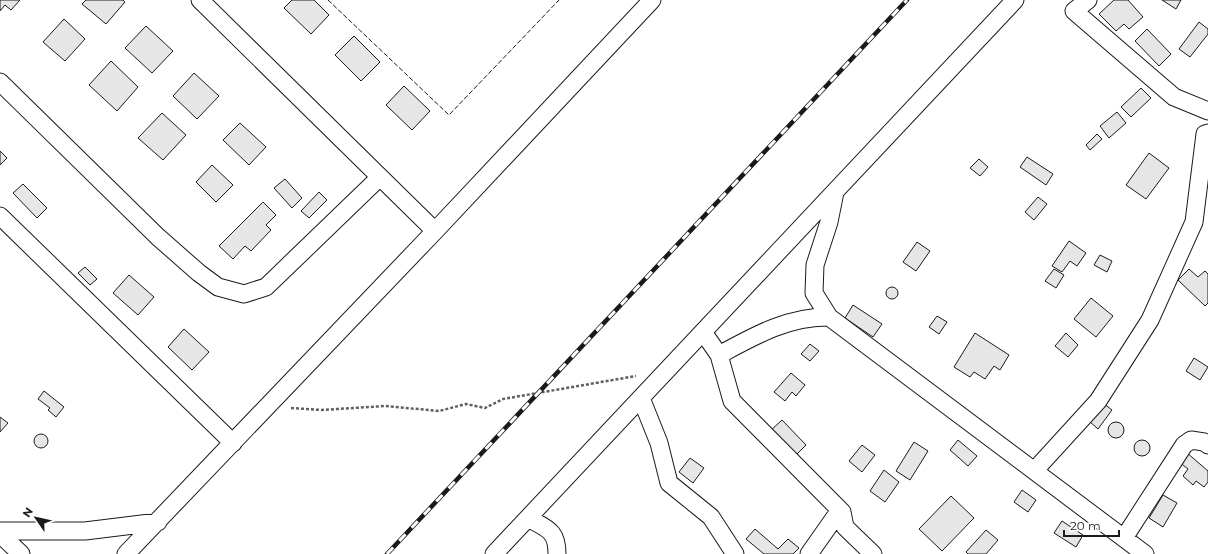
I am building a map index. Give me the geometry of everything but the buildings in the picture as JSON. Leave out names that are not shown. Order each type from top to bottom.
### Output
[{"type":"street","points":[[200,0],[435,231]]},
{"type":"street","points":[[126,554],[435,231],[652,0]]},
{"type":"street","points":[[494,554],[1015,0]]},
{"type":"street","points":[[1088,0],[1074,11],[1174,97],[1208,111]]},
{"type":"street","points":[[0,82],[158,237],[199,273],[218,287],[244,294],[266,287],[380,177]]},
{"type":"street","points":[[1035,470],[1098,401],[1150,320],[1194,222],[1205,134],[1208,133]]},
{"type":"street","points":[[835,192],[829,222],[815,265],[814,293],[829,317],[1145,554]]},
{"type":"street","points":[[0,216],[233,443]]},
{"type":"street","points":[[719,355],[774,327],[815,316],[829,317]]},
{"type":"street","points":[[703,332],[719,355],[732,401],[842,512],[845,527],[873,554]]},
{"type":"street","points":[[641,398],[659,443],[669,483],[711,517],[735,554]]},
{"type":"street","points":[[1124,538],[1184,445],[1191,440],[1204,442],[1208,445]]},
{"type":"street","points":[[809,554],[835,518],[842,512]]},
{"type":"street","points":[[528,518],[552,531],[557,541],[557,554]]},
{"type":"street","points":[[0,531],[85,531],[158,522]]},
{"type":"path","points":[[268,406],[321,410],[385,406],[439,411],[466,404],[485,408],[503,399],[639,376]]},
{"type":"railway","points":[[387,554],[907,0]]},
{"type":"fence","points":[[328,0],[449,115],[559,0]]}]
